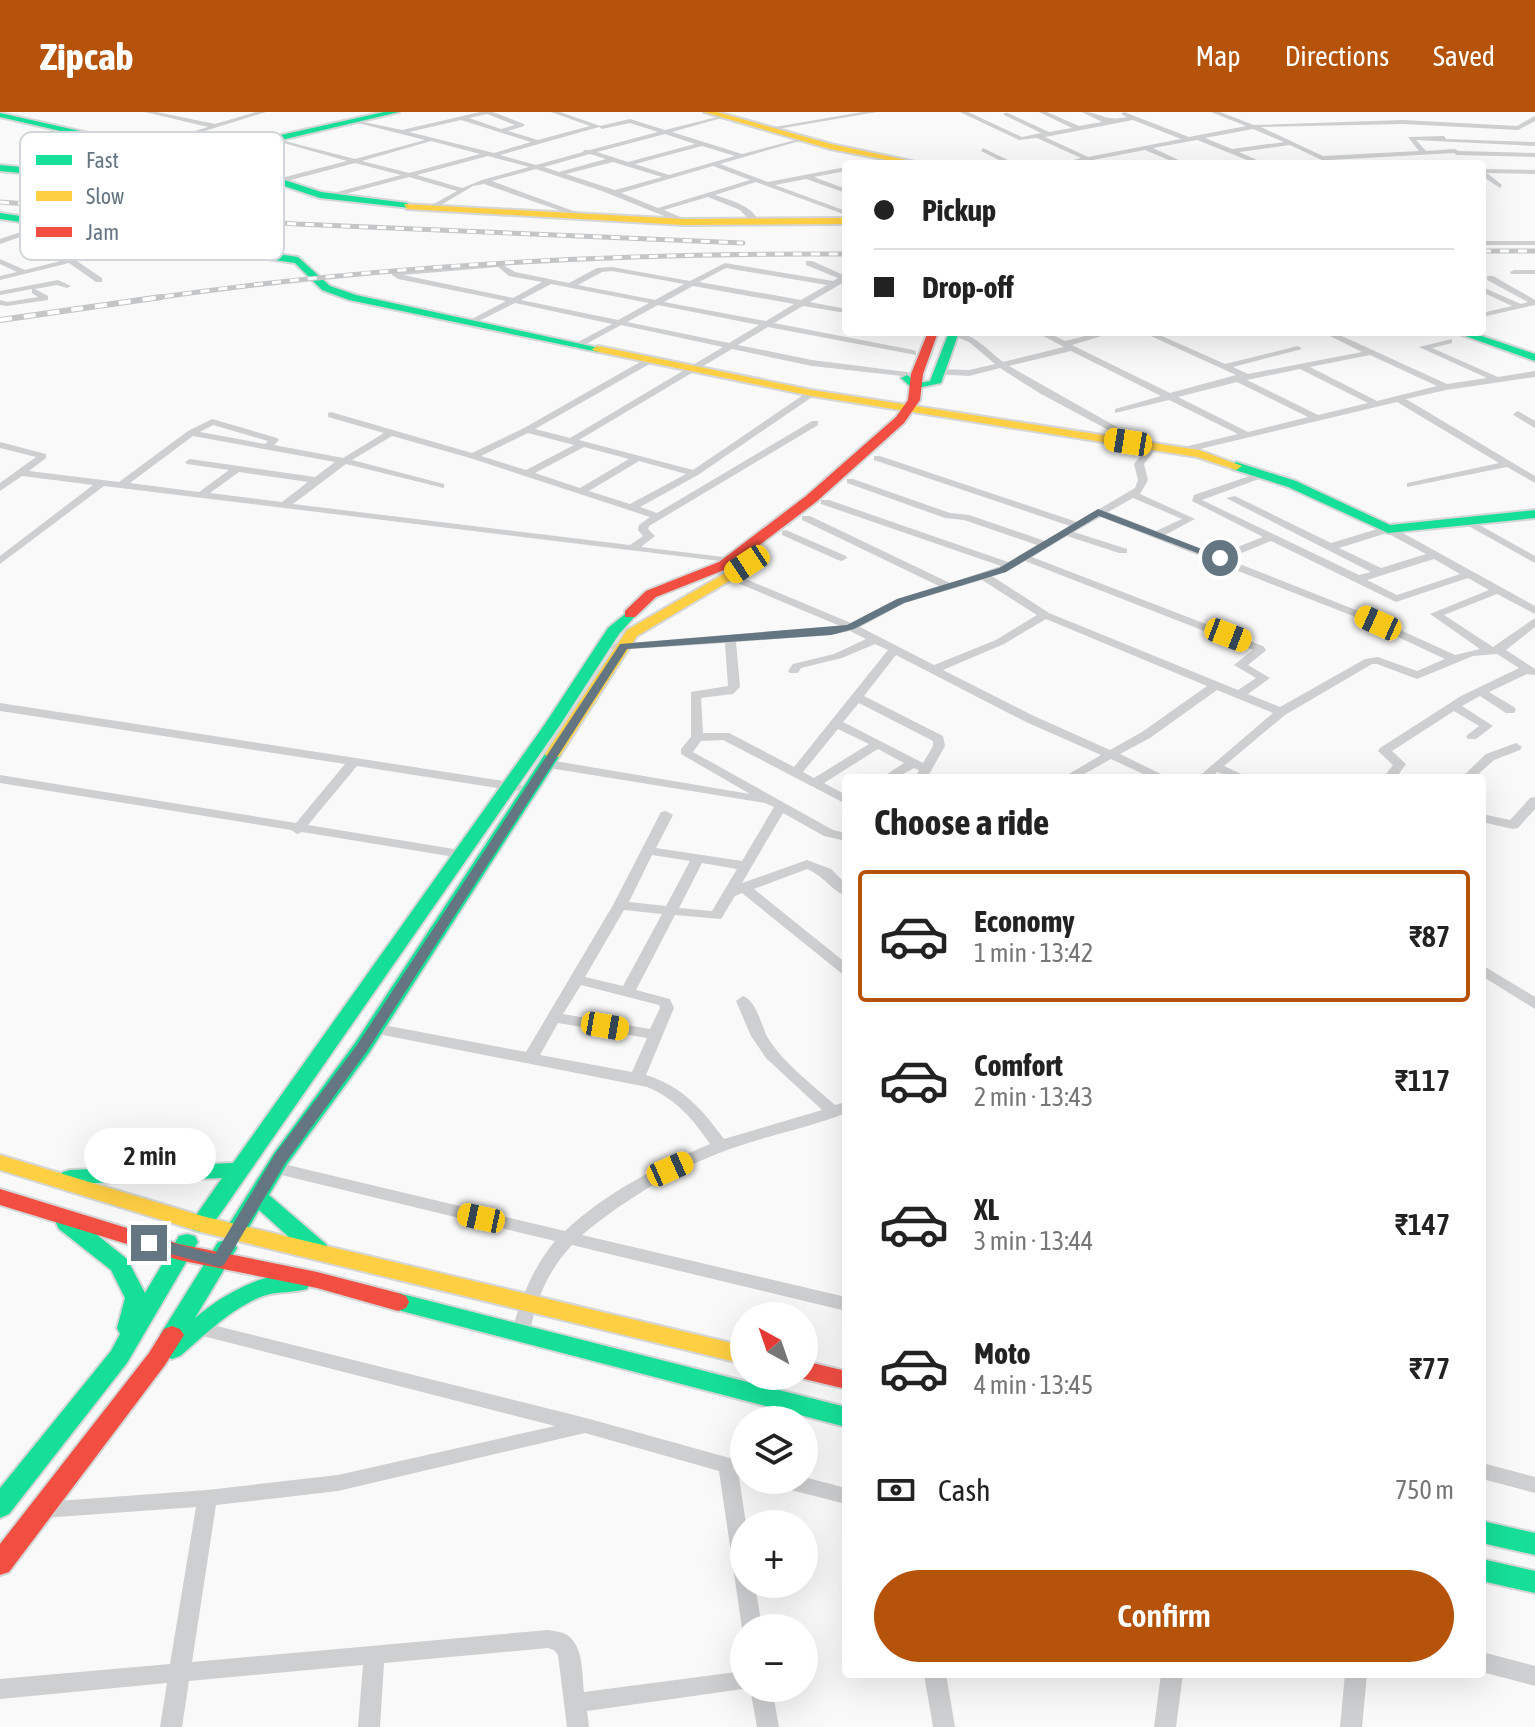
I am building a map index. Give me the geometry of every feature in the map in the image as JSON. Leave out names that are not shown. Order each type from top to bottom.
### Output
[{"type":"street","points":[[150,112],[214,126]]},
{"type":"street","points":[[195,132],[263,112]]},
{"type":"street","points":[[284,137],[395,112]]},
{"type":"street","points":[[401,132],[488,112],[522,125],[500,131]]},
{"type":"street","points":[[554,112],[635,138]]},
{"type":"street","points":[[568,116],[586,112]]},
{"type":"street","points":[[766,129],[874,112]]},
{"type":"street","points":[[963,112],[1018,139],[1133,118]]},
{"type":"street","points":[[977,119],[1018,112]]},
{"type":"street","points":[[1042,112],[1078,128]]},
{"type":"street","points":[[1085,112],[1109,122]]},
{"type":"street","points":[[1119,112],[1187,139]]},
{"type":"street","points":[[1214,112],[1326,160]]},
{"type":"street","points":[[431,209],[459,189],[715,114],[801,139],[903,160]]},
{"type":"street","points":[[1006,114],[1049,134]]},
{"type":"street","points":[[0,115],[74,132]]},
{"type":"street","points":[[461,118],[537,143]]},
{"type":"street","points":[[1083,160],[1252,126],[1431,123],[1518,128],[1535,118]]},
{"type":"street","points":[[356,121],[561,173],[617,192],[684,222]]},
{"type":"street","points":[[329,197],[630,121],[743,156]]},
{"type":"street","points":[[1431,123],[1466,160]]},
{"type":"street","points":[[1038,136],[1088,159]]},
{"type":"street","points":[[1197,137],[1253,160]]},
{"type":"street","points":[[1424,152],[1410,138],[1535,144]]},
{"type":"street","points":[[617,192],[801,139]]},
{"type":"street","points":[[284,178],[433,140]]},
{"type":"street","points":[[284,141],[459,189]]},
{"type":"street","points":[[628,164],[703,143]]},
{"type":"street","points":[[1232,151],[1291,143]]},
{"type":"street","points":[[1384,143],[1395,153]]},
{"type":"street","points":[[1145,147],[1175,160]]},
{"type":"street","points":[[983,150],[1004,160]]},
{"type":"street","points":[[586,151],[670,177]]},
{"type":"street","points":[[1322,158],[1424,152],[1535,155]]},
{"type":"street","points":[[879,160],[890,157]]},
{"type":"street","points":[[561,173],[614,159]]},
{"type":"street","points":[[713,164],[842,211]]},
{"type":"street","points":[[0,168],[20,170]]},
{"type":"street","points":[[767,184],[842,171]]},
{"type":"street","points":[[1486,172],[1535,172]]},
{"type":"street","points":[[1486,175],[1500,186]]},
{"type":"street","points":[[807,177],[842,192]]},
{"type":"street","points":[[658,210],[757,180]]},
{"type":"street","points":[[484,181],[584,218]]},
{"type":"street","points":[[284,182],[329,197],[431,209],[684,222],[842,221]]},
{"type":"street","points":[[708,195],[745,209],[757,223]]},
{"type":"street","points":[[820,203],[842,195]]},
{"type":"street","points":[[0,216],[20,218]]},
{"type":"street","points":[[1486,234],[1493,242]]},
{"type":"street","points":[[0,242],[20,235]]},
{"type":"street","points":[[1486,243],[1535,243]]},
{"type":"street","points":[[284,258],[298,260],[307,266],[318,282],[336,292],[471,323],[812,393],[1153,446],[1218,459],[1264,474],[1388,529],[1535,611]]},
{"type":"street","points":[[0,278],[74,260]]},
{"type":"street","points":[[0,261],[26,273]]},
{"type":"street","points":[[71,261],[99,280]]},
{"type":"street","points":[[809,263],[842,277]]},
{"type":"street","points":[[913,353],[508,273],[503,266],[496,264],[395,273],[401,277],[821,364],[923,381],[1003,366],[1099,336]]},
{"type":"street","points":[[579,345],[728,265],[834,284]]},
{"type":"street","points":[[571,285],[607,268],[842,310]]},
{"type":"street","points":[[1514,272],[1535,272]]},
{"type":"street","points":[[1486,314],[1535,303],[1490,278]]},
{"type":"street","points":[[570,442],[842,280]]},
{"type":"street","points":[[471,323],[551,281]]},
{"type":"street","points":[[0,293],[58,282],[67,286]]},
{"type":"street","points":[[0,302],[7,304],[45,298],[35,291]]},
{"type":"street","points":[[1486,291],[1520,306]]},
{"type":"street","points":[[921,336],[913,353],[923,381]]},
{"type":"street","points":[[923,381],[917,374],[931,336]]},
{"type":"street","points":[[0,1507],[119,1357],[179,1252],[509,786],[613,631],[651,594],[724,568],[748,563],[877,458],[918,409],[923,381],[940,336]]},
{"type":"street","points":[[923,381],[951,336]]},
{"type":"street","points":[[968,336],[976,347],[1003,366],[1049,395],[1121,433],[1128,442]]},
{"type":"street","points":[[1048,336],[1245,434]]},
{"type":"street","points":[[1155,336],[1224,367],[1315,417]]},
{"type":"street","points":[[1335,336],[1446,387]]},
{"type":"street","points":[[1496,379],[1423,347],[1454,336],[1535,355]]},
{"type":"street","points":[[1485,336],[1535,355]]},
{"type":"street","points":[[1224,367],[1298,349]]},
{"type":"street","points":[[1118,411],[1242,377],[1373,352]]},
{"type":"street","points":[[473,456],[527,430],[650,360]]},
{"type":"street","points":[[1301,366],[1375,403]]},
{"type":"street","points":[[1179,451],[1446,387],[1535,374]]},
{"type":"street","points":[[631,508],[695,473],[812,393]]},
{"type":"street","points":[[1397,398],[1535,480]]},
{"type":"street","points":[[0,1564],[149,1369],[275,1168],[373,1028],[549,764],[632,633],[657,614],[701,594],[724,568],[918,409]]},
{"type":"street","points":[[1518,414],[1535,425]]},
{"type":"street","points":[[331,415],[473,456],[659,517]]},
{"type":"street","points":[[120,486],[191,433],[217,422],[274,440],[267,447],[344,461],[441,486]]},
{"type":"street","points":[[631,549],[650,536],[642,528],[815,423]]},
{"type":"street","points":[[527,430],[695,473]]},
{"type":"street","points":[[286,504],[316,480],[392,432]]},
{"type":"street","points":[[0,445],[43,456],[0,488]]},
{"type":"street","points":[[526,474],[581,445]]},
{"type":"street","points":[[602,647],[831,632],[851,627],[901,601],[1010,566],[1132,494],[1143,485],[1139,464],[1153,446]]},
{"type":"street","points":[[877,458],[1076,525]]},
{"type":"street","points":[[581,491],[636,459]]},
{"type":"street","points":[[190,462],[316,480]]},
{"type":"street","points":[[1410,485],[1508,464]]},
{"type":"street","points":[[201,495],[236,470]]},
{"type":"street","points":[[22,473],[631,549],[724,568],[876,639],[1030,719],[1113,753],[1149,774]]},
{"type":"street","points":[[1264,474],[1196,499],[1396,599],[1467,575]]},
{"type":"street","points":[[850,481],[949,516],[962,516],[1045,544]]},
{"type":"street","points":[[0,561],[100,484]]},
{"type":"street","points":[[1132,494],[1190,519],[1159,534]]},
{"type":"street","points":[[1231,498],[1380,572]]},
{"type":"street","points":[[825,502],[1010,566]]},
{"type":"street","points":[[1098,512],[1357,614],[1454,659]]},
{"type":"street","points":[[1330,547],[1388,529],[1535,514]]},
{"type":"street","points":[[806,518],[948,586]]},
{"type":"street","points":[[1467,521],[1535,560]]},
{"type":"street","points":[[1064,532],[1123,551]]},
{"type":"street","points":[[786,533],[842,558]]},
{"type":"street","points":[[1220,558],[1272,537]]},
{"type":"street","points":[[1358,579],[1432,556]]},
{"type":"street","points":[[1023,557],[1259,648],[1240,665],[1264,678],[1240,694]]},
{"type":"street","points":[[984,576],[1045,615],[1281,712]]},
{"type":"street","points":[[1496,591],[1436,614],[1531,671]]},
{"type":"street","points":[[935,669],[1000,642],[1045,615]]},
{"type":"street","points":[[1207,774],[1281,712],[1372,659],[1417,675],[1454,659],[1495,650],[1535,621]]},
{"type":"street","points":[[730,639],[734,687],[729,691],[695,695],[697,737],[687,749],[687,754],[829,833],[842,836]]},
{"type":"street","points":[[794,671],[797,666],[838,656],[876,639]]},
{"type":"street","points":[[797,772],[895,649]]},
{"type":"street","points":[[1392,774],[1400,764],[1384,751],[1480,691],[1531,671]]},
{"type":"street","points":[[1075,774],[1146,735],[1217,684]]},
{"type":"street","points":[[1480,691],[1510,710]]},
{"type":"street","points":[[838,724],[920,770],[939,746],[939,739],[857,697]]},
{"type":"street","points":[[1453,706],[1487,726],[1472,736]]},
{"type":"street","points":[[0,707],[532,789]]},
{"type":"street","points":[[697,737],[721,734],[842,798]]},
{"type":"street","points":[[815,783],[878,744]]},
{"type":"street","points":[[1471,774],[1490,757],[1516,747]]},
{"type":"street","points":[[297,830],[354,761]]},
{"type":"street","points":[[549,764],[778,804]]},
{"type":"street","points":[[1215,767],[1233,774]]},
{"type":"street","points":[[0,779],[297,830],[461,854]]},
{"type":"street","points":[[1486,819],[1513,825],[1535,801]]},
{"type":"street","points":[[620,905],[716,916],[736,890],[778,804]]},
{"type":"street","points":[[530,1058],[620,905],[666,815]]},
{"type":"street","points":[[650,851],[746,866]]},
{"type":"street","points":[[628,991],[698,858]]},
{"type":"street","points":[[736,890],[807,864],[826,872],[842,888]]},
{"type":"street","points":[[736,890],[839,957]]},
{"type":"street","points":[[1486,973],[1535,1004]]},
{"type":"street","points":[[577,979],[665,1002],[667,1008],[637,1078]]},
{"type":"street","points":[[743,1001],[771,1054],[840,1109]]},
{"type":"street","points":[[554,1017],[657,1035]]},
{"type":"street","points":[[373,1028],[663,1085],[681,1096],[720,1146]]},
{"type":"street","points":[[520,1335],[527,1301],[549,1260],[567,1237],[597,1212],[658,1176],[720,1146],[840,1109]]},
{"type":"street","points":[[0,1162],[201,1224],[730,1352]]},
{"type":"street","points":[[275,1168],[842,1303]]},
{"type":"street","points":[[52,1178],[239,1170]]},
{"type":"street","points":[[257,1196],[321,1253]]},
{"type":"street","points":[[0,1197],[179,1252],[317,1280],[842,1416]]},
{"type":"street","points":[[59,1216],[119,1265],[136,1298],[119,1357]]},
{"type":"street","points":[[149,1369],[219,1310],[259,1288],[317,1280]]},
{"type":"street","points":[[197,1328],[586,1426],[730,1466]]},
{"type":"street","points":[[818,1373],[842,1379]]},
{"type":"street","points":[[42,1510],[207,1498],[338,1483],[586,1426]]},
{"type":"street","points":[[1486,1472],[1535,1485]]},
{"type":"street","points":[[818,1489],[842,1495]]},
{"type":"street","points":[[171,1727],[207,1498]]},
{"type":"street","points":[[1486,1533],[1535,1544]]},
{"type":"street","points":[[1486,1571],[1535,1582]]},
{"type":"street","points":[[0,1689],[548,1639],[560,1642],[568,1651],[578,1727]]},
{"type":"street","points":[[369,1727],[374,1654]]},
{"type":"street","points":[[1486,1663],[1535,1676]]},
{"type":"street","points":[[936,1678],[944,1727]]},
{"type":"street","points":[[1165,1727],[1171,1678]]},
{"type":"street","points":[[1351,1727],[1356,1678]]},
{"type":"street","points":[[576,1703],[730,1683]]},
{"type":"street","points":[[764,1702],[768,1727]]},
{"type":"railway","points":[[0,202],[20,203]]},
{"type":"railway","points":[[284,223],[743,243]]},
{"type":"railway","points":[[1486,251],[1535,251]]},
{"type":"railway","points":[[147,299],[321,277],[495,263],[670,256],[842,254]]},
{"type":"railway","points":[[147,299],[161,297]]},
{"type":"railway","points":[[0,320],[147,299]]},
{"type":"traffic: fast","points":[[284,137],[395,112]]},
{"type":"traffic: fast","points":[[0,115],[74,132]]},
{"type":"traffic: fast","points":[[0,168],[20,170]]},
{"type":"traffic: fast","points":[[284,183],[320,195],[407,206]]},
{"type":"traffic: fast","points":[[0,216],[20,219]]},
{"type":"traffic: fast","points":[[284,258],[298,260],[326,288],[353,298],[598,349]]},
{"type":"traffic: fast","points":[[907,378],[917,387],[935,383],[953,336]]},
{"type":"traffic: fast","points":[[1471,336],[1535,358]]},
{"type":"traffic: fast","points":[[1236,466],[1292,484],[1388,529],[1535,514]]},
{"type":"traffic: fast","points":[[201,1224],[552,725],[613,631],[630,614]]},
{"type":"traffic: fast","points":[[235,1232],[281,1158],[362,1048],[553,754]]},
{"type":"traffic: fast","points":[[70,1177],[239,1170]]},
{"type":"traffic: fast","points":[[257,1196],[318,1250]]},
{"type":"traffic: fast","points":[[67,1223],[119,1265],[136,1298],[128,1328]]},
{"type":"traffic: fast","points":[[0,1507],[119,1357],[187,1242]]},
{"type":"traffic: fast","points":[[172,1335],[226,1248]]},
{"type":"traffic: fast","points":[[172,1350],[219,1310],[259,1288],[299,1283]]},
{"type":"traffic: fast","points":[[398,1302],[842,1416]]},
{"type":"traffic: fast","points":[[1486,1533],[1535,1544]]},
{"type":"traffic: fast","points":[[1486,1571],[1535,1582]]},
{"type":"traffic: slow","points":[[708,112],[830,146],[901,160]]},
{"type":"traffic: slow","points":[[407,206],[684,222],[842,221]]},
{"type":"traffic: slow","points":[[598,349],[812,393],[1199,454],[1236,466]]},
{"type":"traffic: slow","points":[[553,754],[632,633],[741,568]]},
{"type":"traffic: slow","points":[[0,1162],[201,1224],[730,1352]]},
{"type":"traffic: jam","points":[[630,614],[651,594],[724,565],[811,499],[900,420],[914,400],[917,374],[931,336]]},
{"type":"traffic: jam","points":[[0,1197],[179,1252],[317,1280],[398,1302]]},
{"type":"traffic: jam","points":[[0,1564],[157,1359],[172,1335]]},
{"type":"traffic: jam","points":[[818,1373],[842,1379]]},
{"type":"route","points":[[149,1243],[219,1261],[281,1158],[362,1048],[624,646],[831,632],[851,627],[901,601],[1002,570],[1098,512],[1220,558]]}]
